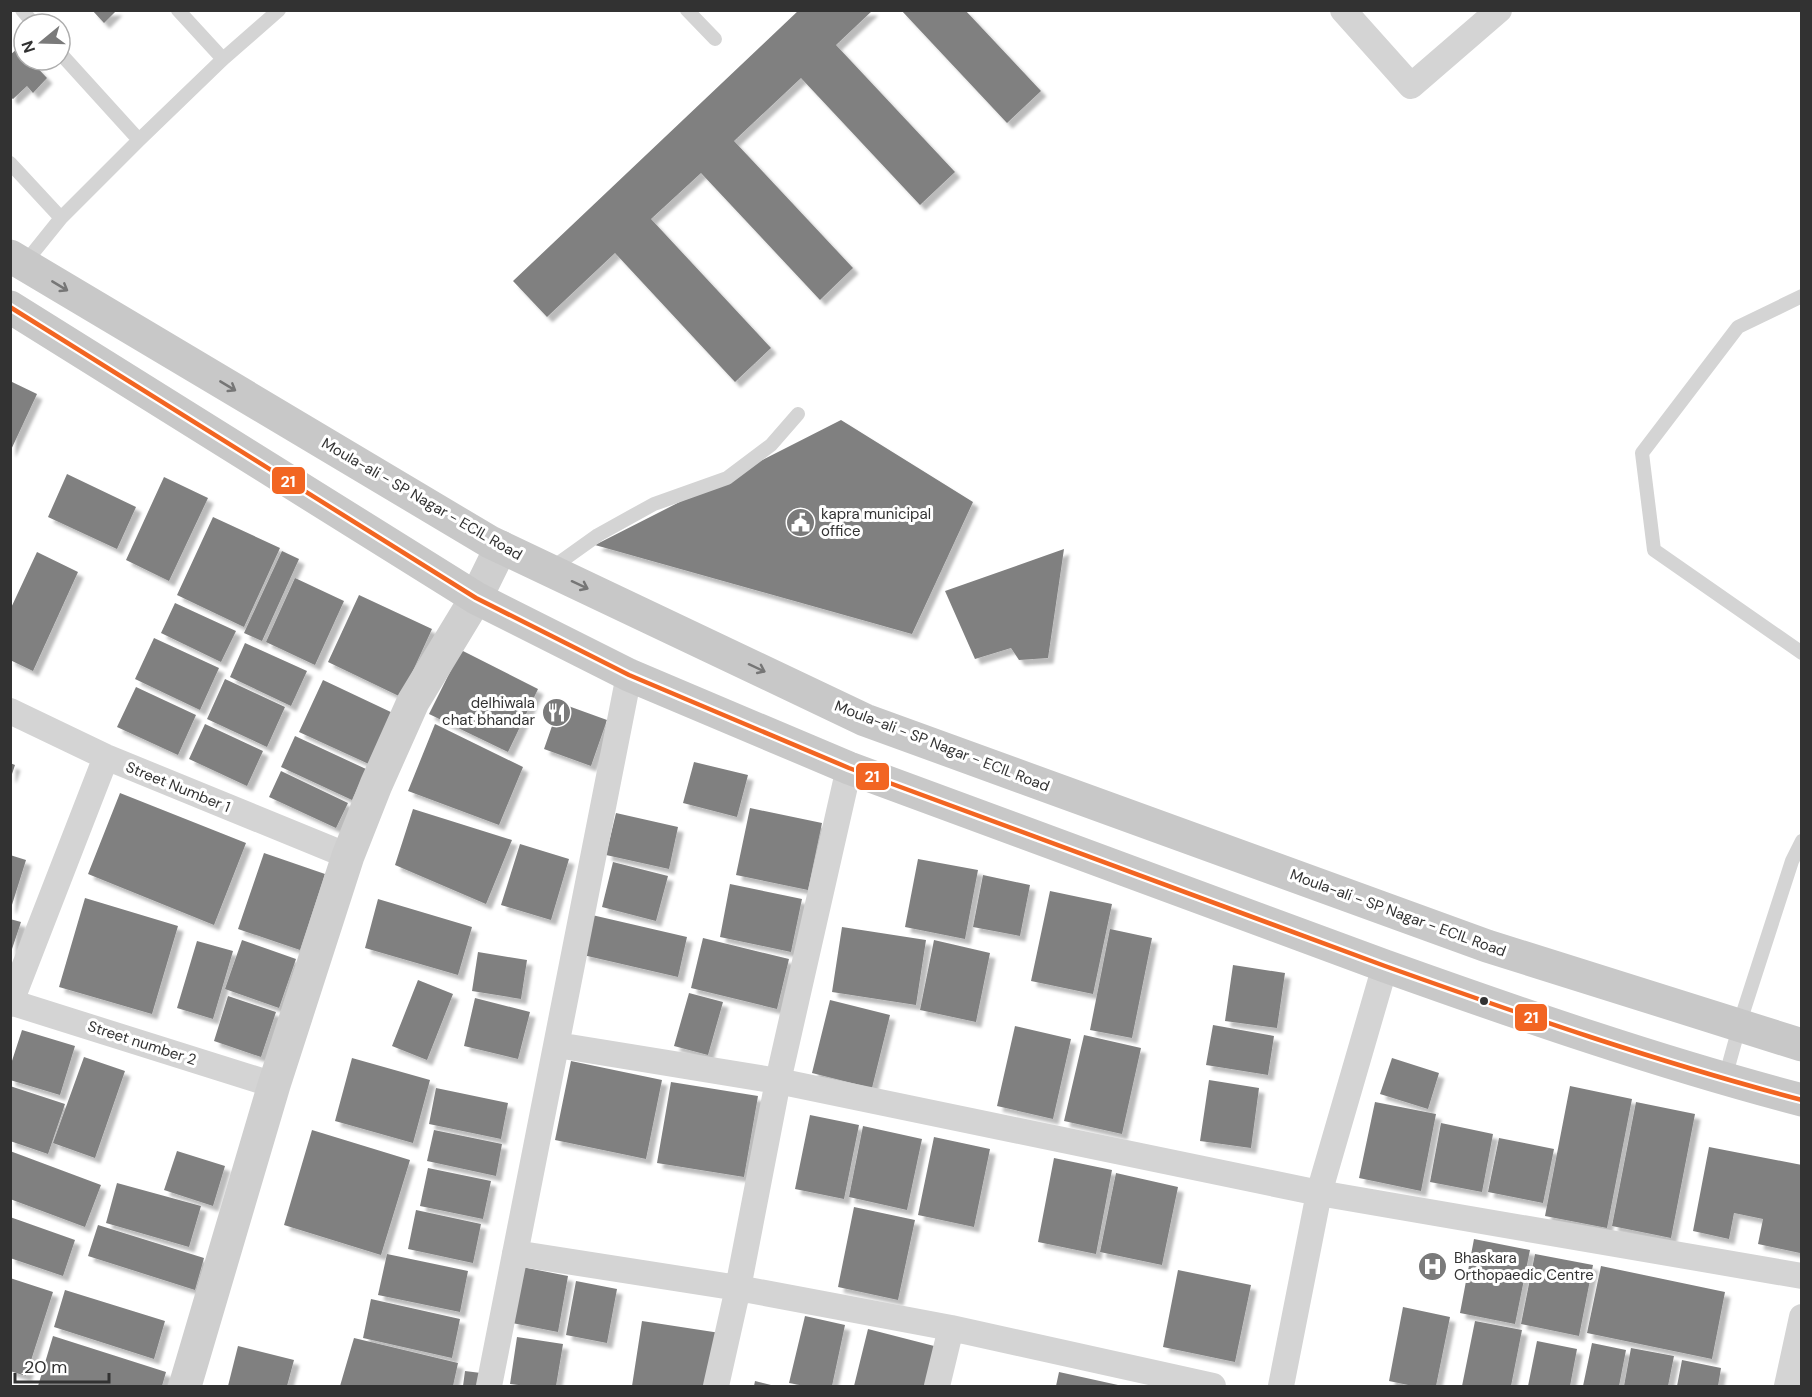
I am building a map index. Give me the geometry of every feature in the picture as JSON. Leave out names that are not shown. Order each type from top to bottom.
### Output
[{"type":"main road","name":"Moula-ali - SP Nagar - ECIL Road","points":[[17,260],[501,547],[865,720],[1487,946],[1743,1012],[1802,1045]]},
{"type":"main road","points":[[12,314],[476,598],[629,675],[849,768],[1470,997],[1724,1080],[1802,1100]]},
{"type":"street","points":[[1343,10],[1411,86],[1499,10]]},
{"type":"street","points":[[185,1386],[274,1085],[348,856],[376,785],[413,702],[476,598],[501,547]]},
{"type":"street","points":[[489,1386],[629,675]]},
{"type":"street","name":"Street Number 1","points":[[10,711],[106,757],[348,856]]},
{"type":"street","points":[[11,1003],[106,757]]},
{"type":"street","points":[[716,1386],[738,1288],[778,1081],[849,768]]},
{"type":"street","points":[[1281,1386],[1319,1193],[1385,966]]},
{"type":"street","name":"Street number 2","points":[[11,1003],[274,1085]]},
{"type":"street","points":[[557,1045],[778,1081],[1319,1193],[1802,1276]]},
{"type":"street","points":[[515,1253],[738,1288],[951,1328],[1213,1386]]},
{"type":"street","points":[[1787,1386],[1802,1317]]},
{"type":"street","points":[[937,1386],[951,1328]]},
{"type":"lane","points":[[178,10],[223,59]]},
{"type":"lane","points":[[17,260],[223,59],[279,10]]},
{"type":"lane","points":[[687,10],[715,39]]},
{"type":"lane","points":[[72,66],[140,140]]},
{"type":"lane","points":[[10,163],[61,218]]},
{"type":"lane","points":[[1802,296],[1738,327],[1642,453],[1654,550],[1802,653]]},
{"type":"lane","points":[[549,570],[598,535],[654,504],[727,478],[771,445],[798,414]]},
{"type":"lane","points":[[1724,1080],[1743,1012],[1792,861],[1802,841]]},
{"type":"building","points":[[92,10],[117,10],[104,23]]},
{"type":"building","points":[[799,10],[873,10],[836,45],[955,172],[920,205],[801,78],[734,141],[853,268],[820,300],[701,173],[651,219],[771,348],[735,382],[615,253],[547,317],[513,281]]},
{"type":"building","points":[[901,10],[965,10],[1041,91],[1007,123]]},
{"type":"building","points":[[12,53],[12,72],[41,72],[47,78],[33,93],[27,86],[13,99],[10,97],[10,55]]},
{"type":"building","points":[[10,381],[37,394],[10,452]]},
{"type":"building","name":"kapra municipal office","points":[[841,420],[973,502],[912,634],[595,545]]},
{"type":"building","points":[[67,474],[136,507],[117,549],[48,517]]},
{"type":"building","points":[[164,477],[208,498],[169,581],[126,560]]},
{"type":"building","points":[[213,517],[280,548],[244,627],[177,595]]},
{"type":"building","points":[[1064,549],[1048,658],[1019,660],[1011,648],[975,659],[945,591]]},
{"type":"building","points":[[282,551],[299,559],[262,641],[244,633]]},
{"type":"building","points":[[37,552],[78,572],[33,671],[10,660],[10,610]]},
{"type":"building","points":[[295,578],[344,601],[315,665],[266,642]]},
{"type":"building","points":[[359,595],[432,629],[401,697],[328,662]]},
{"type":"building","points":[[175,603],[236,631],[221,662],[161,633]]},
{"type":"building","points":[[154,638],[219,668],[200,710],[135,679]]},
{"type":"building","points":[[245,643],[307,671],[291,706],[230,677]]},
{"type":"building","points":[[461,650],[538,689],[508,752],[429,714]]},
{"type":"building","points":[[225,679],[285,707],[267,747],[207,719]]},
{"type":"building","points":[[323,680],[395,714],[371,765],[299,732]]},
{"type":"building","points":[[136,687],[196,715],[178,755],[117,727]]},
{"type":"building","points":[[560,703],[607,720],[591,766],[544,749]]},
{"type":"building","points":[[205,724],[263,751],[247,786],[189,759]]},
{"type":"building","points":[[435,724],[523,767],[499,825],[408,791]]},
{"type":"building","points":[[295,736],[366,769],[352,800],[281,767]]},
{"type":"building","points":[[694,762],[748,775],[737,817],[683,803]]},
{"type":"building","points":[[10,763],[15,765],[11,777],[10,777]]},
{"type":"building","points":[[281,771],[348,803],[336,828],[269,797]]},
{"type":"building","points":[[120,793],[246,843],[214,925],[88,874]]},
{"type":"building","points":[[750,808],[822,823],[808,890],[736,875]]},
{"type":"building","points":[[413,809],[512,840],[486,904],[395,865]]},
{"type":"building","points":[[616,813],[678,827],[669,869],[606,855]]},
{"type":"building","points":[[520,844],[569,859],[551,920],[501,905]]},
{"type":"building","points":[[264,853],[325,874],[300,950],[238,929]]},
{"type":"building","points":[[10,855],[26,860],[11,908],[10,908]]},
{"type":"building","points":[[918,859],[978,870],[965,939],[905,927]]},
{"type":"building","points":[[613,862],[668,876],[656,921],[602,907]]},
{"type":"building","points":[[983,875],[1030,885],[1020,936],[973,927]]},
{"type":"building","points":[[730,884],[802,899],[791,952],[720,937]]},
{"type":"building","points":[[1050,891],[1112,904],[1093,994],[1031,981]]},
{"type":"building","points":[[85,898],[178,926],[152,1014],[59,987]]},
{"type":"building","points":[[378,899],[472,927],[458,975],[365,948]]},
{"type":"building","points":[[592,915],[687,937],[678,977],[583,955]]},
{"type":"building","points":[[10,919],[21,922],[11,952],[10,952]]},
{"type":"building","points":[[842,927],[926,940],[916,1005],[832,992]]},
{"type":"building","points":[[1110,929],[1152,938],[1132,1038],[1090,1030]]},
{"type":"building","points":[[703,938],[789,959],[777,1009],[691,988]]},
{"type":"building","points":[[242,940],[296,959],[279,1008],[225,989]]},
{"type":"building","points":[[934,940],[990,953],[976,1022],[920,1010]]},
{"type":"building","points":[[197,941],[233,951],[213,1019],[177,1008]]},
{"type":"building","points":[[478,952],[527,960],[521,999],[472,991]]},
{"type":"building","points":[[1233,965],[1285,973],[1277,1028],[1225,1021]]},
{"type":"building","points":[[418,980],[453,994],[427,1060],[392,1046]]},
{"type":"building","points":[[689,993],[723,1002],[708,1055],[674,1046]]},
{"type":"building","points":[[228,996],[276,1012],[261,1057],[214,1041]]},
{"type":"building","points":[[475,998],[530,1012],[518,1059],[464,1046]]},
{"type":"building","points":[[830,1000],[890,1015],[872,1088],[812,1073]]},
{"type":"building","points":[[1213,1025],[1274,1036],[1268,1075],[1206,1065]]},
{"type":"building","points":[[1015,1026],[1071,1039],[1053,1119],[997,1106]]},
{"type":"building","points":[[22,1030],[75,1046],[60,1095],[10,1080],[10,1067]]},
{"type":"building","points":[[1084,1035],[1141,1048],[1122,1134],[1064,1121]]},
{"type":"building","points":[[84,1057],[125,1071],[95,1158],[53,1143]]},
{"type":"building","points":[[352,1058],[430,1080],[413,1143],[335,1121]]},
{"type":"building","points":[[1392,1058],[1439,1073],[1428,1109],[1380,1094]]},
{"type":"building","points":[[571,1061],[662,1080],[646,1159],[555,1140]]},
{"type":"building","points":[[1209,1080],[1259,1088],[1251,1148],[1200,1141]]},
{"type":"building","points":[[671,1082],[758,1096],[744,1177],[657,1163]]},
{"type":"building","points":[[10,1086],[65,1104],[48,1154],[10,1141]]},
{"type":"building","points":[[1570,1086],[1632,1099],[1607,1228],[1545,1216]]},
{"type":"building","points":[[436,1088],[508,1103],[501,1139],[429,1124]]},
{"type":"building","points":[[1375,1102],[1436,1114],[1421,1191],[1359,1178]]},
{"type":"building","points":[[1636,1102],[1695,1114],[1671,1238],[1612,1226]]},
{"type":"building","points":[[810,1115],[859,1125],[844,1199],[795,1189]]},
{"type":"building","points":[[1441,1123],[1493,1134],[1482,1192],[1430,1182]]},
{"type":"building","points":[[863,1126],[922,1139],[907,1210],[849,1197]]},
{"type":"building","points":[[312,1130],[410,1160],[381,1255],[284,1225]]},
{"type":"building","points":[[434,1130],[502,1144],[496,1176],[427,1161]]},
{"type":"building","points":[[934,1137],[990,1149],[974,1227],[918,1215]]},
{"type":"building","points":[[1499,1138],[1554,1149],[1543,1203],[1488,1192]]},
{"type":"building","points":[[1709,1147],[1802,1165],[1800,1253],[1758,1244],[1763,1219],[1734,1213],[1729,1239],[1693,1231]]},
{"type":"building","points":[[10,1151],[101,1185],[85,1227],[10,1199]]},
{"type":"building","points":[[177,1151],[225,1166],[213,1206],[164,1190]]},
{"type":"building","points":[[1054,1158],[1112,1170],[1096,1254],[1038,1242]]},
{"type":"building","points":[[428,1168],[491,1181],[483,1219],[420,1206]]},
{"type":"building","points":[[1116,1173],[1178,1187],[1162,1265],[1100,1252]]},
{"type":"building","points":[[117,1183],[201,1206],[189,1247],[106,1223]]},
{"type":"building","points":[[854,1207],[915,1220],[898,1300],[838,1287]]},
{"type":"building","points":[[416,1210],[481,1224],[473,1263],[408,1249]]},
{"type":"building","points":[[10,1217],[75,1240],[63,1276],[10,1258]]},
{"type":"building","points":[[98,1225],[204,1258],[195,1290],[88,1256]]},
{"type":"building","points":[[1474,1239],[1530,1250],[1515,1324],[1460,1313]]},
{"type":"building","points":[[387,1254],[468,1271],[460,1312],[378,1295]]},
{"type":"building","points":[[1535,1254],[1593,1265],[1579,1336],[1521,1324]]},
{"type":"building","points":[[1601,1266],[1725,1292],[1712,1359],[1587,1333]]},
{"type":"building","points":[[522,1267],[568,1276],[558,1332],[512,1323]]},
{"type":"building","points":[[1178,1270],[1251,1285],[1235,1362],[1163,1347]]},
{"type":"building","points":[[10,1278],[53,1292],[26,1376],[10,1371]]},
{"type":"building","points":[[576,1281],[617,1289],[607,1343],[566,1335]]},
{"type":"building","points":[[65,1290],[165,1321],[154,1359],[54,1327]]},
{"type":"building","points":[[371,1299],[460,1319],[452,1358],[363,1338]]},
{"type":"building","points":[[1403,1307],[1450,1317],[1436,1386],[1413,1386],[1389,1381]]},
{"type":"building","points":[[805,1316],[845,1325],[832,1386],[805,1386],[789,1383]]},
{"type":"building","points":[[642,1321],[720,1333],[711,1386],[632,1386]]},
{"type":"building","points":[[1475,1321],[1522,1330],[1511,1386],[1462,1386]]},
{"type":"building","points":[[868,1329],[938,1347],[928,1386],[854,1386]]},
{"type":"building","points":[[53,1336],[166,1372],[162,1386],[38,1386]]},
{"type":"building","points":[[517,1337],[563,1344],[556,1386],[510,1384]]},
{"type":"building","points":[[354,1338],[458,1363],[453,1386],[340,1386]]},
{"type":"building","points":[[1537,1341],[1577,1349],[1570,1386],[1528,1386]]},
{"type":"building","points":[[1592,1343],[1626,1350],[1619,1386],[1583,1386]]},
{"type":"building","points":[[238,1346],[294,1360],[287,1386],[228,1386]]},
{"type":"building","points":[[1631,1348],[1674,1356],[1668,1386],[1624,1386]]},
{"type":"building","points":[[1682,1360],[1721,1368],[1718,1386],[1677,1386]]},
{"type":"building","points":[[465,1371],[489,1374],[487,1386],[463,1386]]},
{"type":"building","points":[[1059,1372],[1118,1385],[1056,1386]]},
{"type":"building","points":[[755,1381],[775,1386],[754,1386]]},
{"type":"transit line","name":"21","points":[[10,307],[476,598],[629,675],[849,768],[1385,966],[1592,1038],[1802,1100]]},
{"type":"place","name":"kapra municipal office","points":[[800,523]]},
{"type":"place","name":"delhiwala chat bhandar","points":[[556,712]]},
{"type":"place","name":"Bhaskara Orthopaedic Centre","points":[[1433,1267]]}]
